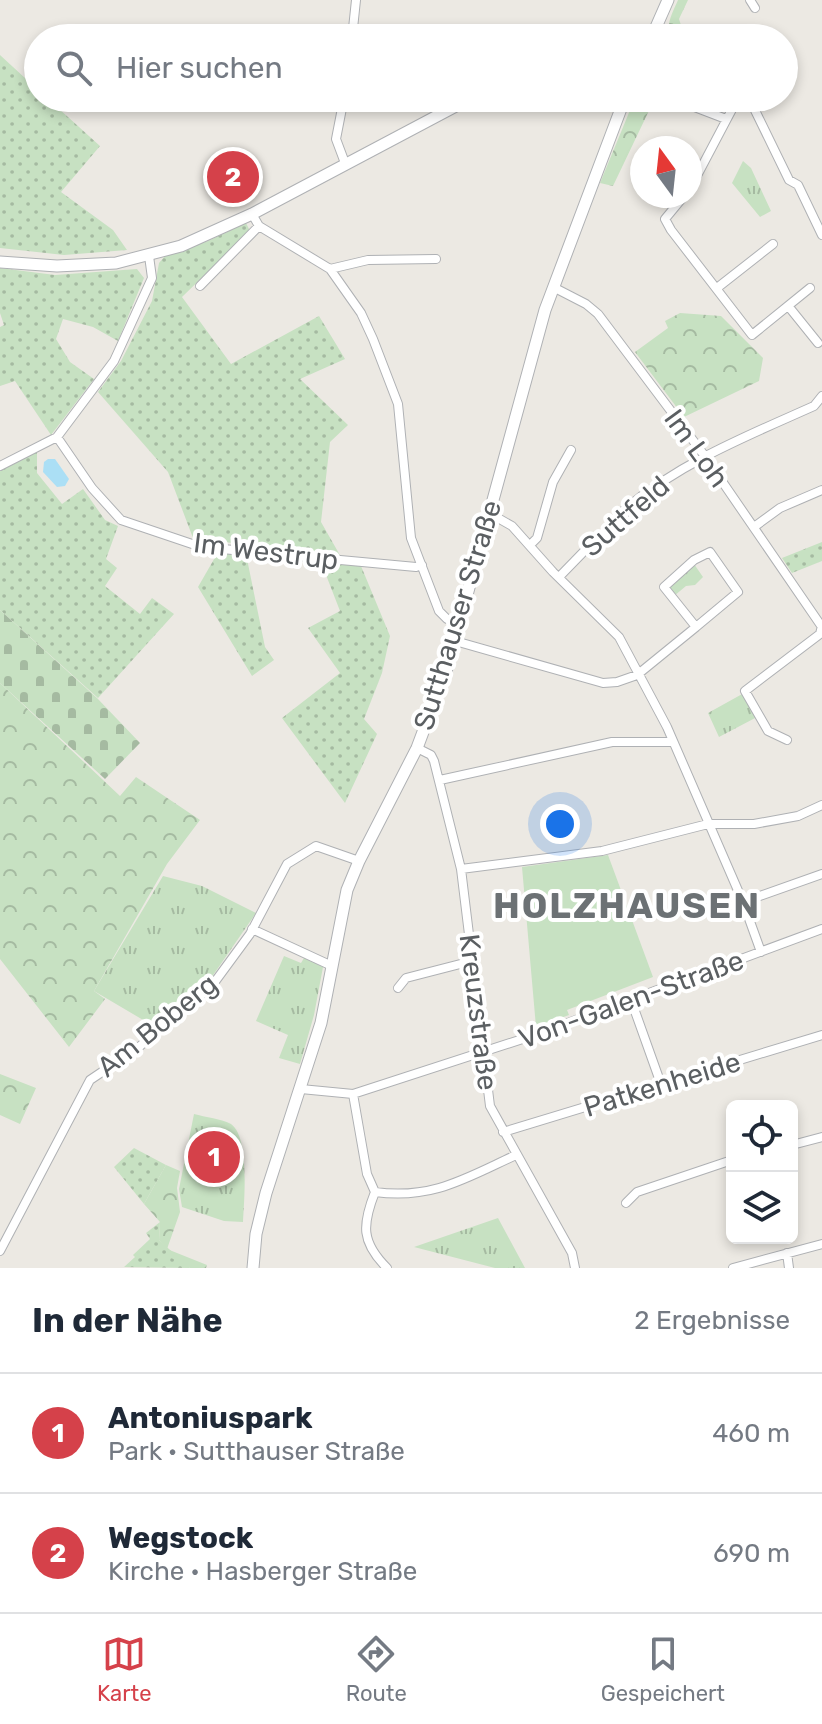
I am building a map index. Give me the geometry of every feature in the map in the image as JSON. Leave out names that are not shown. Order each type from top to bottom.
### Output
[{"type":"street","points":[[353,24],[356,0]]},
{"type":"street","points":[[660,24],[668,0]]},
{"type":"street","points":[[341,112],[336,139],[345,163]]},
{"type":"street","points":[[0,262],[57,266],[116,263],[149,256],[206,236],[249,216],[444,112]]},
{"type":"street","name":"Sutthauser Straße","points":[[253,1268],[256,1234],[266,1193],[321,1023],[347,890],[417,748],[455,641],[553,287],[620,112]]},
{"type":"street","points":[[708,112],[726,119]]},
{"type":"street","points":[[702,165],[730,112]]},
{"type":"street","points":[[756,112],[789,180],[798,185],[822,235]]},
{"type":"street","points":[[674,208],[665,219],[671,230],[752,335],[810,288]]},
{"type":"street","points":[[249,216],[259,226],[330,269],[361,313],[398,404],[406,464],[408,523],[439,611],[447,619],[460,623]]},
{"type":"street","points":[[200,286],[259,226]]},
{"type":"street","points":[[717,288],[773,244]]},
{"type":"street","points":[[0,466],[57,437],[114,361],[152,278],[149,256]]},
{"type":"street","points":[[330,269],[368,260],[436,259]]},
{"type":"street","name":"Im Loh","points":[[553,287],[586,304],[598,314],[704,455],[822,626]]},
{"type":"street","points":[[789,307],[818,343]]},
{"type":"street","name":"Suttfeld","points":[[560,576],[597,538],[605,537],[624,518],[624,510],[636,500],[704,455],[814,406],[822,396]]},
{"type":"street","name":"Im Westrup","points":[[57,437],[92,488],[121,520],[201,547],[416,567],[422,565]]},
{"type":"street","points":[[531,544],[537,538],[553,482],[571,450]]},
{"type":"street","points":[[754,527],[780,508],[822,490]]},
{"type":"street","points":[[489,513],[502,518],[531,544],[553,572],[619,637],[667,727],[743,902],[761,952]]},
{"type":"street","points":[[455,641],[603,683],[617,682],[637,675],[696,627],[738,592],[710,552],[694,560],[664,587],[696,627]]},
{"type":"street","points":[[787,740],[768,731],[745,691],[820,634],[822,626]]},
{"type":"street","points":[[440,780],[612,742],[672,742]]},
{"type":"street","name":"Kreuzstraße","points":[[417,748],[431,755],[461,869],[490,1106],[572,1253],[575,1268]]},
{"type":"street","points":[[461,869],[602,851],[708,824],[754,824],[798,816],[822,805]]},
{"type":"street","name":"Am Boberg","points":[[0,1251],[90,1080],[139,1047],[205,991],[231,961],[252,929],[289,862],[311,848],[321,846],[359,861]]},
{"type":"street","points":[[743,902],[822,874]]},
{"type":"street","points":[[252,929],[332,966]]},
{"type":"street","name":"Von-Galen-Straße","points":[[301,1089],[353,1094],[483,1053],[822,929]]},
{"type":"street","points":[[398,988],[406,978],[472,961]]},
{"type":"street","points":[[631,1000],[661,1084]]},
{"type":"street","name":"Patkenheide","points":[[503,1132],[822,1035]]},
{"type":"street","points":[[353,1094],[367,1174],[375,1192],[365,1217],[367,1238],[371,1249],[387,1268]]},
{"type":"street","points":[[798,1143],[822,1137]]},
{"type":"street","points":[[375,1192],[401,1196],[431,1190],[458,1182],[516,1155]]},
{"type":"street","points":[[626,1203],[637,1192],[726,1162]]},
{"type":"street","points":[[733,1268],[822,1244]]},
{"type":"street","points":[[787,1253],[789,1268]]},
{"type":"green space","points":[[678,0],[688,0],[679,19],[681,24],[669,24]]},
{"type":"green space","points":[[0,55],[24,77],[24,112],[62,112],[100,146],[61,192],[113,230],[127,250],[64,255],[0,248]]},
{"type":"green space","points":[[629,112],[648,112],[637,136],[630,136],[630,150],[613,186],[600,183]]},
{"type":"green space","points":[[743,161],[751,168],[771,211],[760,217],[732,183]]},
{"type":"green space","points":[[246,223],[250,231],[182,297],[231,364],[319,316],[345,359],[300,379],[348,425],[330,442],[321,522],[341,557],[193,538],[168,472],[98,392],[121,361],[152,301],[159,263],[165,256]]},
{"type":"green space","points":[[0,268],[55,275],[137,269],[144,278],[118,341],[93,327],[63,319],[56,339],[70,362],[94,379],[51,435],[15,381],[0,386],[0,327],[4,325],[0,313]]},
{"type":"green space","points":[[680,313],[721,316],[763,358],[759,381],[684,417],[635,352],[668,328],[665,321]]},
{"type":"green space","points":[[37,452],[37,473],[62,504],[83,489],[105,520],[118,526],[106,559],[117,568],[105,586],[140,614],[152,598],[174,614],[98,698],[0,610],[0,471]]},
{"type":"green space","points":[[822,542],[822,561],[792,573],[782,558]]},
{"type":"green space","points":[[217,554],[246,554],[265,647],[274,660],[252,676],[198,587]]},
{"type":"green space","points":[[321,562],[361,566],[390,636],[382,673],[364,719],[377,734],[345,803],[282,718],[340,673],[308,628],[340,611]]},
{"type":"green space","points":[[694,564],[703,577],[674,596],[667,587]]},
{"type":"green space","points":[[0,610],[97,698],[140,743],[105,779],[0,683]]},
{"type":"green space","points":[[0,683],[120,796],[136,777],[200,820],[167,864],[94,991],[105,999],[69,1047],[0,959]]},
{"type":"green space","points":[[744,693],[757,717],[719,737],[708,713]]},
{"type":"green space","points":[[608,855],[653,977],[567,1010],[569,1015],[536,1027],[522,867]]},
{"type":"green space","points":[[163,876],[202,886],[256,913],[209,981],[155,1027],[94,991]]},
{"type":"green space","points":[[284,956],[301,963],[304,958],[323,967],[300,1064],[279,1058],[288,1035],[256,1021]]},
{"type":"green space","points":[[0,1074],[36,1088],[20,1124],[0,1115]]},
{"type":"green space","points":[[194,1114],[227,1122],[237,1131],[244,1170],[243,1222],[224,1221],[182,1207],[179,1189]]},
{"type":"green space","points":[[134,1148],[166,1165],[144,1204],[114,1167]]},
{"type":"green space","points":[[166,1165],[180,1171],[177,1188],[180,1212],[167,1249],[159,1240],[160,1222],[144,1204]]},
{"type":"green space","points":[[498,1218],[525,1268],[495,1268],[414,1247]]},
{"type":"green space","points":[[160,1222],[159,1240],[190,1268],[124,1267],[150,1239],[146,1233]]},
{"type":"green space","points":[[167,1249],[207,1265],[206,1268],[190,1268],[166,1255]]},
{"type":"water","points":[[55,459],[69,479],[65,486],[57,487],[43,472],[44,462]]},
{"type":"place","name":"Wegstock","points":[[233,177]]},
{"type":"place","name":"Antoniuspark","points":[[214,1157]]},
{"type":"district","name":"HOLZHAUSEN","points":[[627,905]]}]
